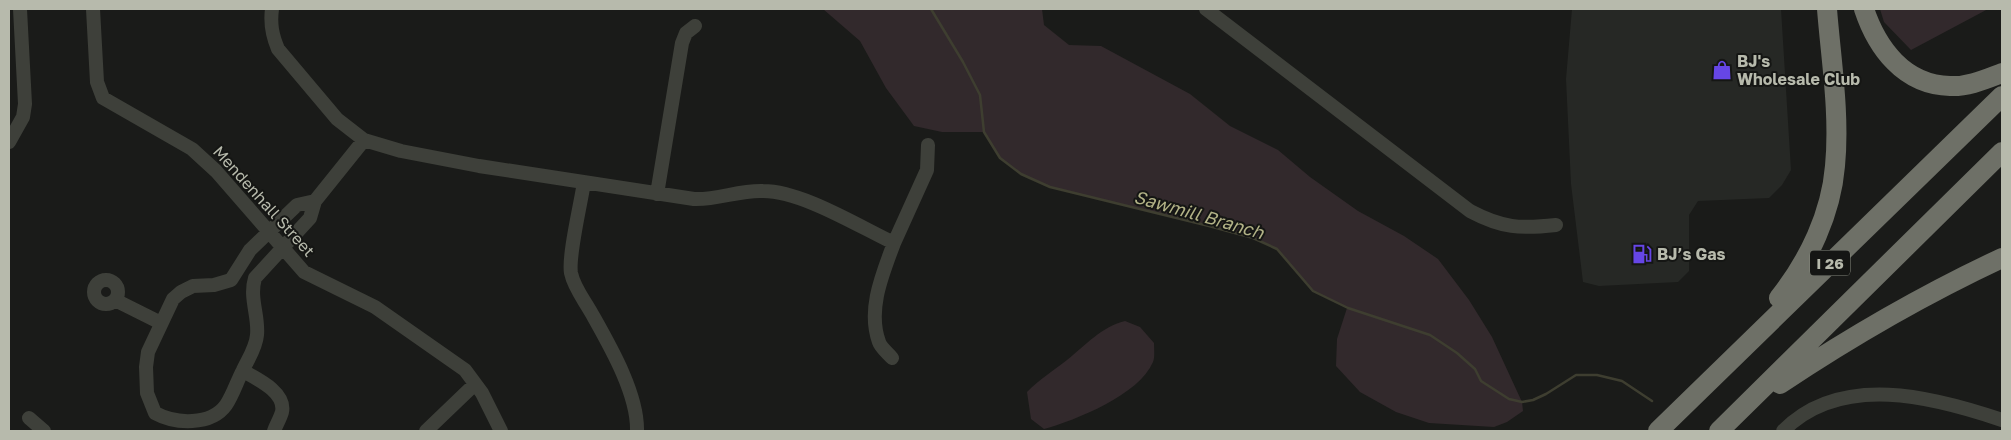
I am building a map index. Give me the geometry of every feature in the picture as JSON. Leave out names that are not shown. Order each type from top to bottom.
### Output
[{"type":"highway","points":[[1737,353],[1795,278],[1814,242],[1826,209],[1835,166],[1835,119],[1826,9]]},
{"type":"highway","points":[[1864,9],[1871,31],[1887,55],[1904,72],[1926,81],[1950,86],[1970,84],[2002,73]]},
{"type":"highway","name":"I 26","points":[[1658,431],[2002,96]]},
{"type":"highway","name":"I 26","points":[[1719,431],[2002,152]]},
{"type":"highway","points":[[1741,410],[1870,327],[1928,294],[2002,258]]},
{"type":"street","points":[[9,142],[23,117],[26,104],[20,9]]},
{"type":"street","name":"Mendenhall Street","points":[[93,9],[97,82],[103,98],[192,149],[216,171],[304,272],[375,307],[465,370],[493,412],[501,431]]},
{"type":"street","points":[[272,9],[270,20],[272,36],[278,49],[337,119],[364,140],[401,150],[479,166],[657,194],[705,200],[748,191],[777,192],[795,197],[894,243]]},
{"type":"street","points":[[1206,9],[1470,211],[1492,222],[1509,227],[1526,229],[1556,225]]},
{"type":"street","points":[[657,194],[682,43],[686,33],[696,26]]},
{"type":"street","points":[[315,201],[297,205],[270,233],[250,250],[231,280],[214,285],[193,286],[181,292],[173,299],[148,352],[147,393],[155,413],[170,420],[204,419],[216,414],[225,406],[255,345],[258,333],[252,288],[255,278],[310,218],[315,201],[364,140]]},
{"type":"street","points":[[892,358],[880,344],[875,312],[879,284],[894,243],[927,170],[928,145]]},
{"type":"street","points":[[584,182],[571,260],[572,275],[603,333],[632,398],[637,431]]},
{"type":"street","points":[[115,300],[161,323]]},
{"type":"street","points":[[242,371],[266,385],[281,400],[282,411],[274,431]]},
{"type":"street","points":[[426,431],[475,384]]},
{"type":"street","points":[[1783,431],[1790,424],[1819,408],[1850,397],[1884,393],[1926,399],[2002,420]]},
{"type":"street","points":[[29,418],[44,431]]},
{"type":"street","points":[[161,431],[170,420]]},
{"type":"shaded area","points":[[823,9],[1042,9],[1044,25],[1069,45],[1101,46],[1190,94],[1230,126],[1278,150],[1310,177],[1358,211],[1404,236],[1438,259],[1469,300],[1492,337],[1522,402],[1523,411],[1507,422],[1494,427],[1429,423],[1396,412],[1360,392],[1336,366],[1337,339],[1347,308],[1313,291],[1276,249],[1253,238],[1050,187],[1021,174],[1000,158],[984,132],[942,132],[914,126],[886,88],[860,41]]},
{"type":"shaded area","points":[[1572,9],[1781,9],[1791,170],[1782,185],[1769,198],[1698,201],[1689,215],[1689,271],[1678,282],[1599,286],[1583,282],[1571,184],[1566,79]]},
{"type":"shaded area","points":[[1880,9],[1988,9],[1911,50],[1884,22]]},
{"type":"shaded area","points":[[1125,321],[1140,327],[1154,343],[1154,360],[1146,374],[1121,395],[1089,413],[1044,429],[1031,419],[1027,392],[1101,332]]},
{"type":"waterway","name":"Sawmill Branch","points":[[931,9],[963,62],[980,95],[984,132],[1000,158],[1021,174],[1050,187],[1253,238],[1277,249],[1313,291],[1348,308],[1430,335],[1457,353],[1475,369],[1481,381],[1509,399],[1522,402],[1533,400],[1576,375],[1597,375],[1622,381],[1652,401]]},
{"type":"place","name":"BJ's Wholesale Club","points":[[1722,70]]},
{"type":"place","name":"BJ’s Gas","points":[[1642,254]]}]
